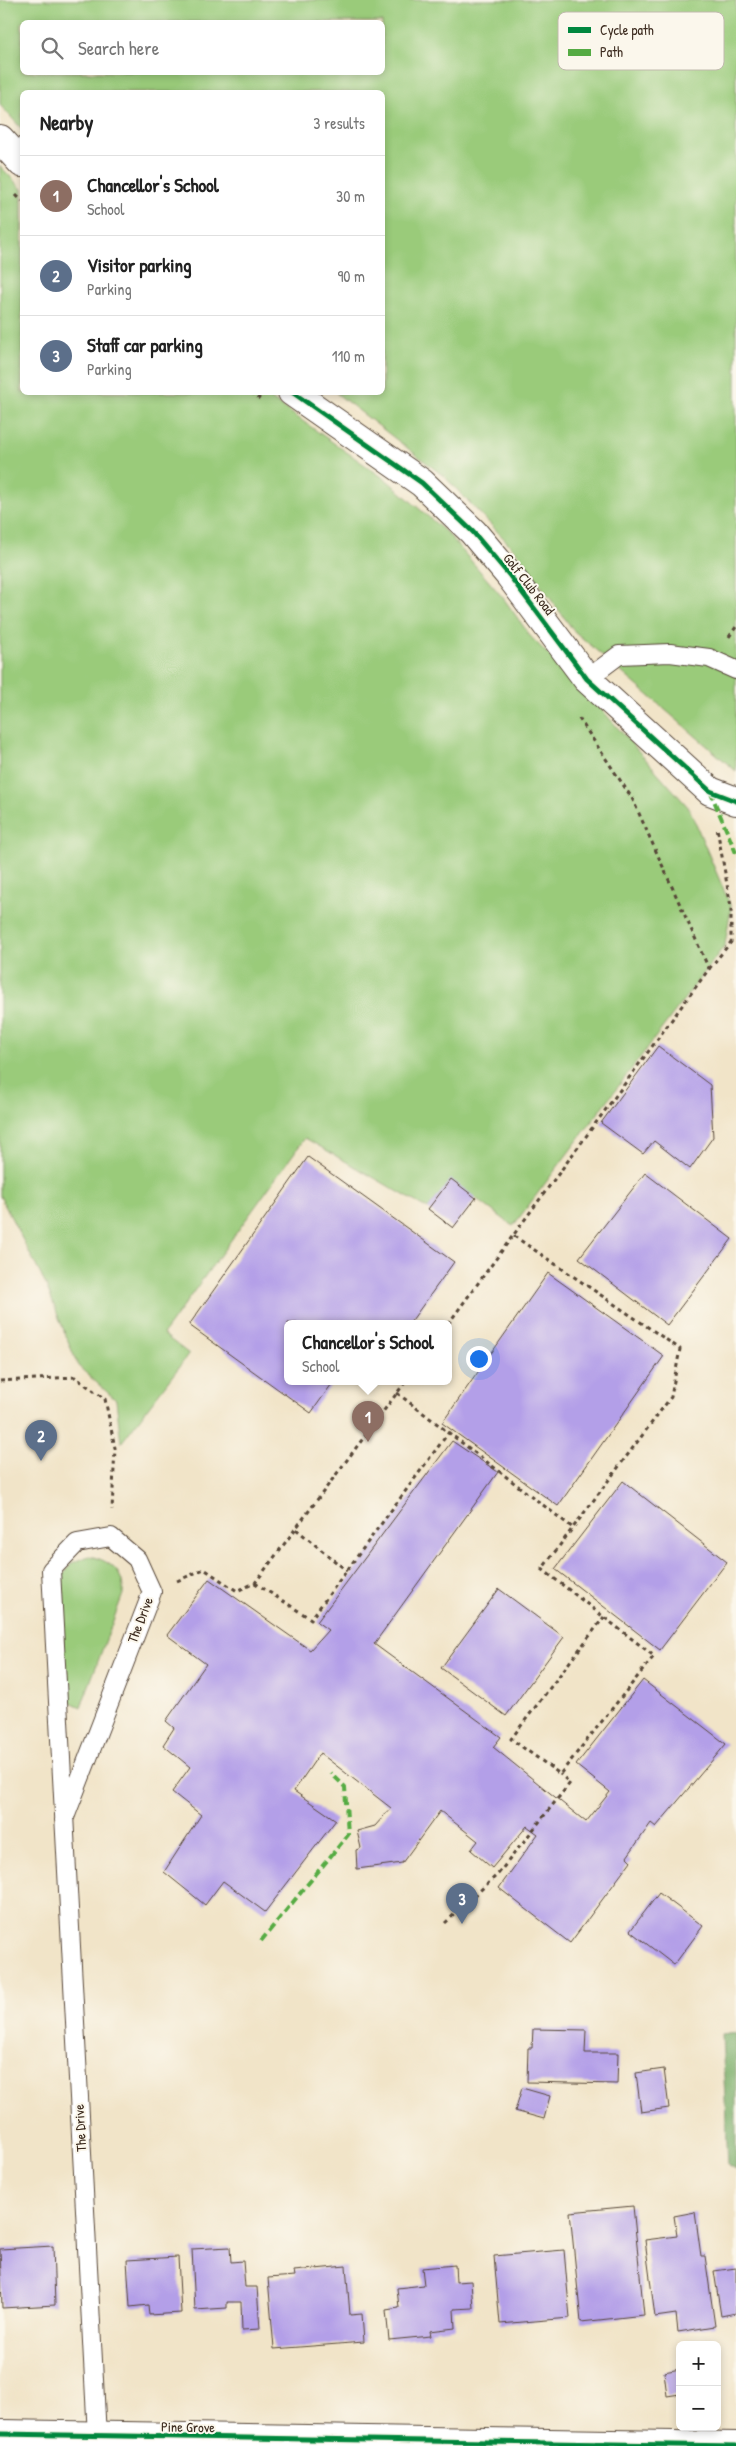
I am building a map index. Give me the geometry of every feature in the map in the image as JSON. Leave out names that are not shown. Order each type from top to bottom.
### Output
[{"type":"street","points":[[0,139],[20,161]]},
{"type":"street","name":"Golf Club Road","points":[[296,395],[422,483],[474,532],[510,576],[587,679],[710,791],[736,801]]},
{"type":"street","name":"Pine Grove","points":[[0,2434],[736,2446]]},
{"type":"lane","points":[[587,679],[619,654],[670,653],[710,658],[736,670]]},
{"type":"lane","name":"The Drive","points":[[64,1820],[152,1592],[137,1559],[111,1537],[77,1543],[51,1570],[64,1820],[97,2436]]},
{"type":"path","points":[[254,395],[266,404]]},
{"type":"path","points":[[573,709],[632,798],[709,969]]},
{"type":"path","points":[[451,1320],[709,969],[731,942],[731,907],[710,791]]},
{"type":"path","points":[[514,1236],[680,1349],[671,1397],[542,1569],[654,1656],[560,1774]]},
{"type":"path","points":[[0,1381],[75,1377],[105,1399],[115,1448],[111,1537]]},
{"type":"path","points":[[152,1592],[204,1569],[237,1591],[255,1583],[403,1385]]},
{"type":"path","points":[[397,1393],[573,1528]]},
{"type":"path","points":[[255,1583],[311,1619],[448,1432]]},
{"type":"path","points":[[296,1529],[347,1571]]},
{"type":"path","points":[[445,1923],[498,1874],[570,1783],[511,1739],[604,1617]]},
{"type":"green space","points":[[0,0],[736,0],[736,771],[574,631],[515,550],[445,477],[339,395],[385,395],[385,90],[20,90],[20,127],[0,105]]},
{"type":"green space","points":[[0,166],[20,187],[20,395],[266,395],[389,482],[448,534],[504,599],[531,637],[594,701],[689,808],[731,907],[725,945],[513,1226],[451,1180],[428,1209],[305,1138],[163,1334],[189,1354],[121,1443],[116,1400],[78,1366],[46,1285],[0,1196]]},
{"type":"green space","points":[[89,1556],[103,1561],[114,1568],[121,1579],[123,1594],[81,1707],[66,1700],[60,1580],[72,1563]]},
{"type":"green space","points":[[736,2033],[736,2170],[728,2166],[722,2035]]},
{"type":"building","points":[[658,1046],[710,1085],[713,1137],[690,1169],[654,1141],[643,1154],[601,1123]]},
{"type":"building","points":[[308,1157],[454,1262],[412,1320],[284,1320],[284,1385],[331,1385],[311,1413],[189,1325]]},
{"type":"building","points":[[645,1173],[732,1239],[667,1325],[579,1258]]},
{"type":"building","points":[[451,1179],[476,1198],[453,1228],[428,1209]]},
{"type":"building","points":[[548,1273],[664,1356],[558,1506],[442,1423]]},
{"type":"building","points":[[452,1441],[498,1472],[374,1644],[501,1737],[493,1747],[586,1822],[610,1792],[576,1765],[643,1680],[726,1744],[656,1827],[651,1823],[627,1857],[631,1861],[570,1943],[499,1888],[538,1834],[527,1826],[492,1868],[471,1850],[478,1841],[440,1811],[402,1863],[357,1869],[356,1850],[361,1848],[357,1831],[375,1826],[391,1808],[320,1753],[294,1791],[336,1820],[265,1912],[223,1881],[205,1905],[164,1872],[201,1815],[172,1792],[190,1767],[163,1745],[174,1728],[166,1721],[206,1664],[167,1635],[209,1579],[310,1650],[328,1630],[317,1622]]},
{"type":"building","points":[[623,1481],[727,1562],[660,1650],[555,1569]]},
{"type":"building","points":[[499,1589],[564,1637],[506,1716],[441,1668]]},
{"type":"building","points":[[659,1893],[703,1926],[674,1965],[630,1931]]},
{"type":"building","points":[[533,2029],[586,2030],[585,2053],[618,2053],[617,2084],[527,2082],[528,2048],[532,2048]]},
{"type":"building","points":[[664,2069],[669,2108],[641,2112],[636,2073]]},
{"type":"building","points":[[522,2088],[550,2096],[544,2119],[515,2111]]},
{"type":"building","points":[[633,2206],[644,2315],[581,2322],[570,2212]]},
{"type":"building","points":[[695,2212],[701,2256],[705,2256],[715,2326],[678,2332],[676,2314],[655,2317],[645,2240],[677,2236],[674,2216]]},
{"type":"building","points":[[53,2246],[55,2305],[2,2308],[0,2249]]},
{"type":"building","points":[[230,2247],[231,2262],[243,2261],[245,2287],[257,2287],[260,2329],[242,2330],[241,2302],[227,2302],[227,2308],[195,2310],[192,2249]]},
{"type":"building","points":[[564,2250],[570,2318],[500,2324],[494,2256]]},
{"type":"building","points":[[178,2257],[181,2313],[149,2315],[148,2305],[130,2307],[127,2260]]},
{"type":"building","points":[[455,2265],[456,2282],[471,2281],[473,2308],[454,2309],[455,2328],[430,2331],[431,2336],[389,2340],[386,2310],[399,2308],[397,2288],[424,2285],[422,2268]]},
{"type":"building","points":[[346,2266],[350,2315],[362,2314],[364,2342],[274,2349],[268,2278],[295,2276],[294,2271]]},
{"type":"building","points":[[736,2268],[736,2313],[721,2316],[714,2271]]},
{"type":"building","points":[[676,2370],[676,2395],[667,2396],[664,2372]]},
{"type":"marked path","points":[[710,791],[736,853]]},
{"type":"marked path","points":[[261,1941],[348,1835],[345,1787],[331,1773]]},
{"type":"cycle path","points":[[296,395],[422,483],[473,532],[510,576],[587,679],[710,791],[736,801]]},
{"type":"cycle path","points":[[0,2434],[736,2446]]},
{"type":"place","name":"Chancellor's School","points":[[368,1442]]},
{"type":"place","name":"Visitor parking","points":[[41,1461]]},
{"type":"place","name":"Staff car parking","points":[[462,1924]]}]
